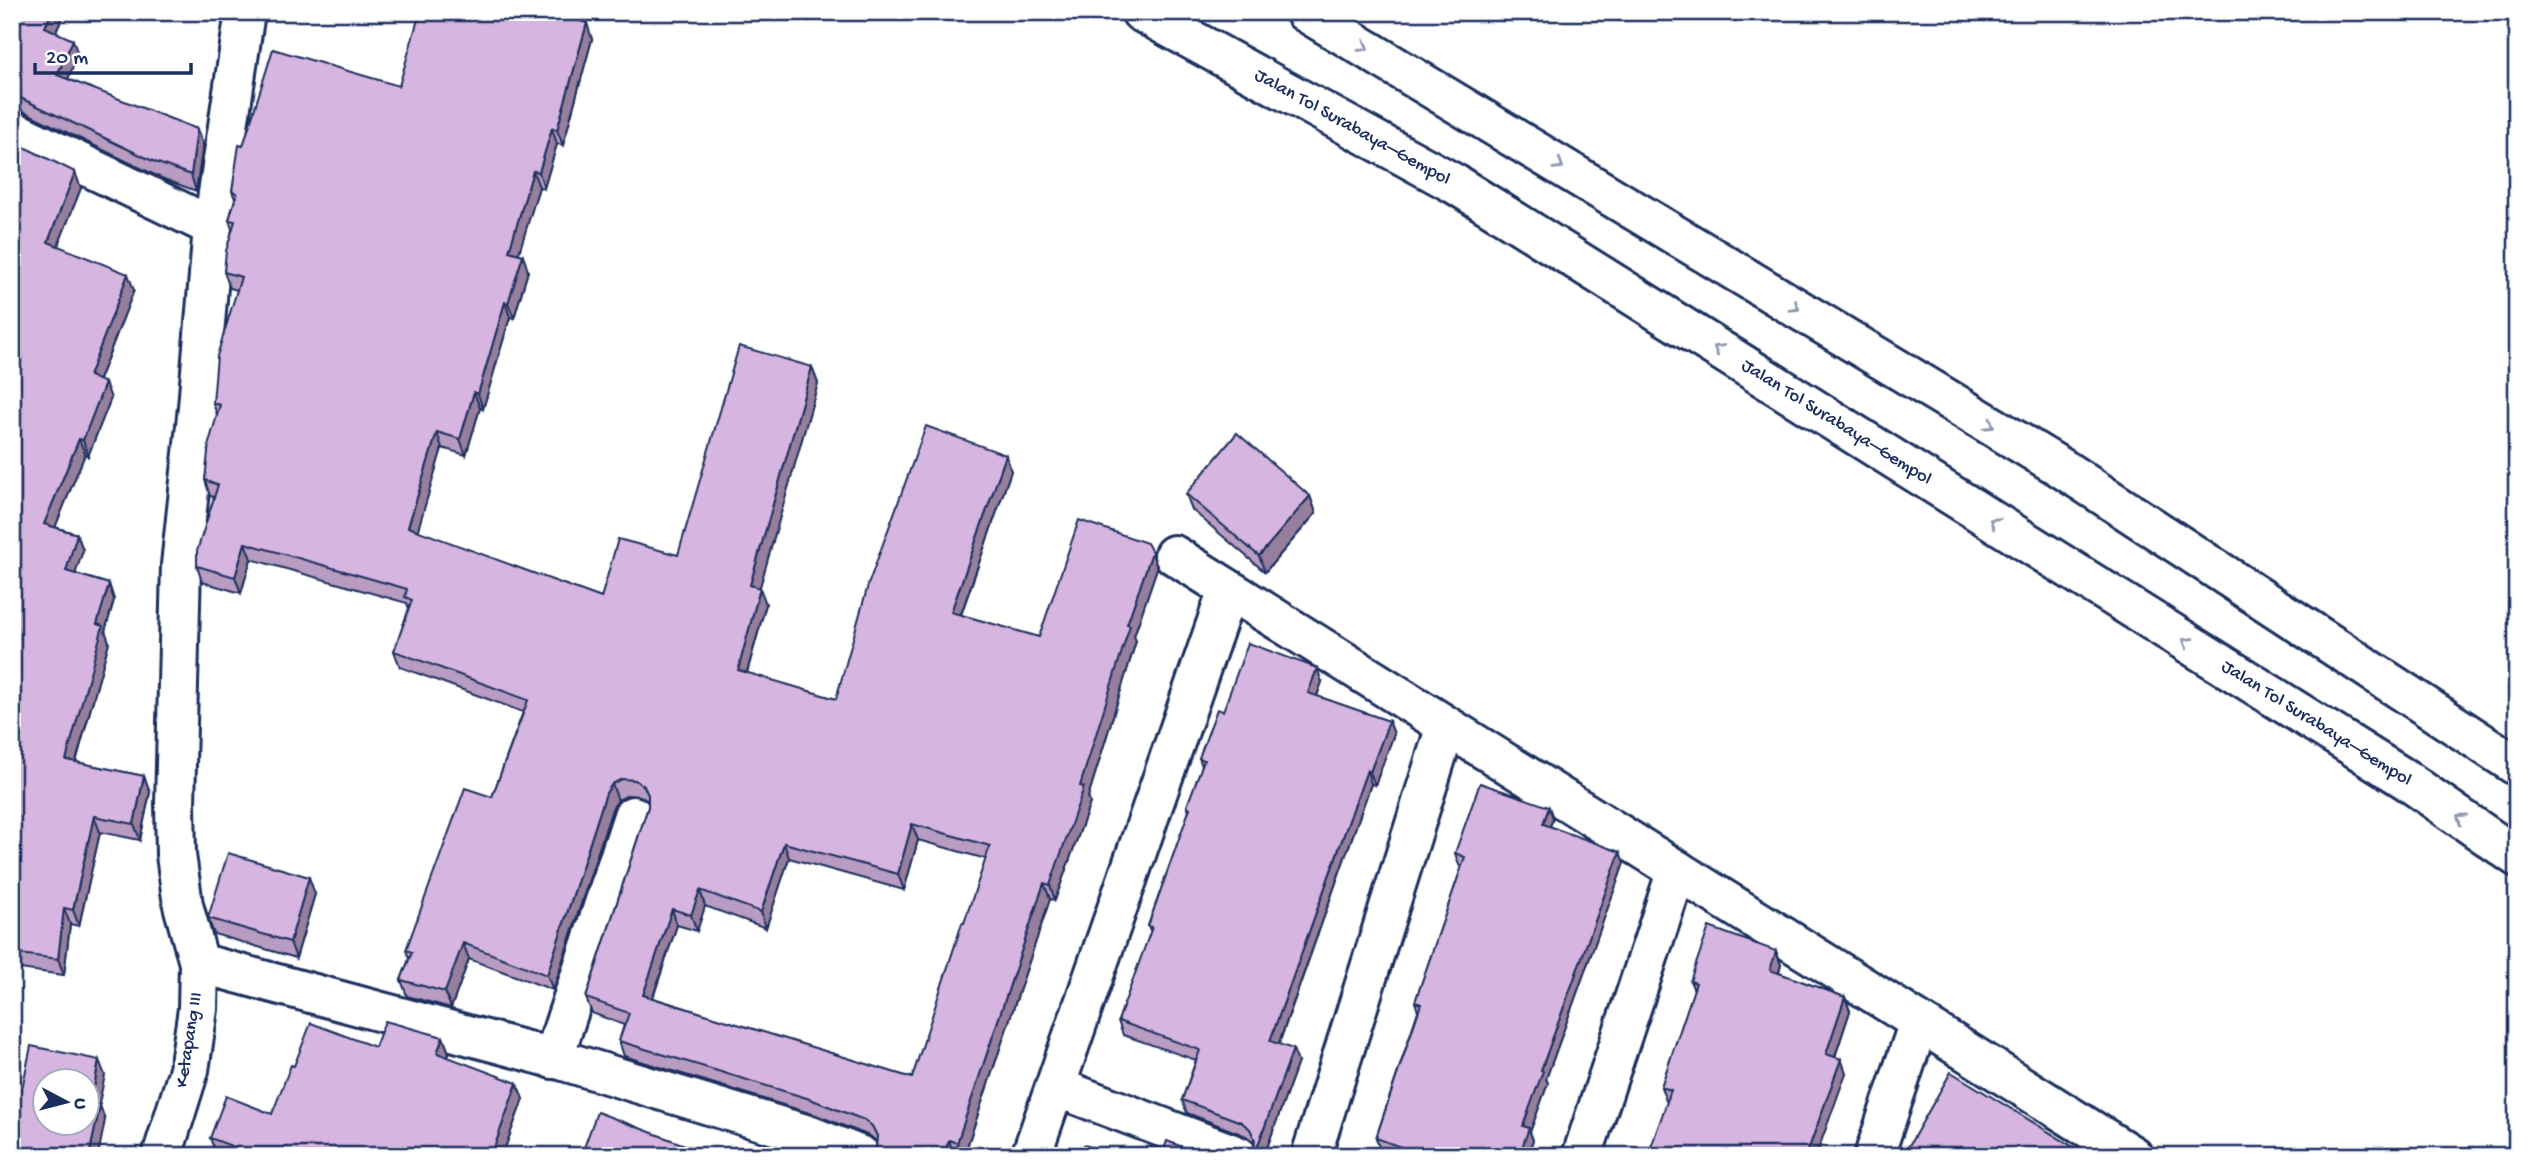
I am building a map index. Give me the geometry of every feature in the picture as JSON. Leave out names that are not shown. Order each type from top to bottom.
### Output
[{"type":"main road","name":"Ketapang III","points":[[162,1156],[189,1070],[198,1009],[199,963],[183,905],[176,855],[181,565],[213,227],[245,12]]},
{"type":"main road","name":"Jalan Tol Surabaya–Gempol","points":[[1142,12],[1455,184],[2405,779],[2517,857]]},
{"type":"main road","points":[[1305,12],[2060,467],[2517,766]]},
{"type":"main road","points":[[12,130],[213,227]]},
{"type":"main road","points":[[1174,555],[2133,1156]]},
{"type":"main road","points":[[1031,1156],[1228,590]]},
{"type":"main road","points":[[1311,1156],[1446,726]]},
{"type":"main road","points":[[553,1059],[633,816]]},
{"type":"main road","points":[[1582,1156],[1676,870]]},
{"type":"main road","points":[[199,963],[553,1059],[804,1145],[861,1156]]},
{"type":"main road","points":[[1874,1156],[1919,1022]]},
{"type":"main road","points":[[1056,1087],[1238,1156]]},
{"type":"building","points":[[12,12],[52,12],[45,27],[73,40],[57,75],[197,129],[191,175],[155,162],[12,94]]},
{"type":"building","points":[[420,12],[552,12],[587,23],[557,130],[552,128],[539,172],[533,171],[509,251],[523,255],[508,303],[505,302],[478,394],[474,392],[460,439],[437,432],[408,527],[601,598],[618,539],[678,555],[739,346],[812,367],[750,585],[760,588],[738,670],[836,699],[868,585],[926,426],[1006,455],[951,612],[1039,637],[1079,520],[1147,543],[1152,552],[1127,624],[1130,625],[1080,786],[1084,787],[1050,885],[1044,883],[957,1143],[949,1140],[943,1156],[870,1156],[876,1148],[877,1136],[872,1126],[864,1120],[810,1099],[619,1041],[629,1013],[586,998],[648,807],[648,795],[644,786],[635,780],[622,779],[612,784],[606,793],[547,975],[463,943],[445,992],[401,980],[412,952],[406,950],[465,788],[492,797],[528,700],[394,651],[412,600],[405,597],[407,589],[245,543],[235,577],[197,566],[197,551],[218,485],[205,480],[209,443],[220,405],[213,403],[217,356],[241,277],[224,272],[226,251],[235,221],[229,220],[237,193],[232,191],[239,145],[243,146],[273,49],[399,86]],"holes":[[[912,824],[990,846],[912,1078],[643,995],[672,909],[691,915],[700,890],[761,912],[784,843],[898,874]]]},
{"type":"building","points":[[12,141],[75,172],[48,242],[128,274],[89,376],[105,383],[83,440],[79,439],[44,524],[77,534],[66,571],[109,584],[97,624],[103,626],[66,760],[144,776],[134,824],[94,816],[73,910],[64,908],[58,959],[12,953]]},
{"type":"building","points":[[1237,433],[1310,496],[1259,556],[1186,494]]},
{"type":"building","points":[[1248,643],[1317,668],[1308,693],[1389,721],[1370,772],[1367,770],[1270,1041],[1293,1049],[1254,1156],[1249,1156],[1254,1150],[1255,1140],[1250,1129],[1241,1122],[1182,1100],[1200,1050],[1118,1021],[1152,927],[1148,926],[1190,808],[1187,806],[1204,760],[1199,758],[1217,709],[1223,711]]},
{"type":"building","points":[[1480,783],[1549,807],[1543,824],[1620,852],[1541,1070],[1543,1071],[1523,1126],[1529,1128],[1519,1156],[1470,1156],[1446,1147],[1443,1156],[1425,1156],[1376,1138],[1421,1004],[1415,1002],[1465,857],[1455,853]]},
{"type":"building","points":[[228,853],[309,877],[290,942],[208,918]]},
{"type":"building","points":[[1709,927],[1776,951],[1770,970],[1845,997],[1826,1054],[1841,1059],[1806,1156],[1648,1156],[1671,1090],[1661,1087],[1696,983],[1690,981]]},
{"type":"building","points":[[385,1021],[443,1037],[437,1053],[517,1083],[491,1156],[258,1156],[210,1138],[226,1096],[272,1114],[311,1023],[375,1047]]},
{"type":"building","points":[[31,1046],[99,1060],[98,1066],[32,1066],[32,1136],[93,1136],[89,1156],[12,1156],[12,1087],[22,1089]]},
{"type":"building","points":[[1951,1072],[2088,1156],[1903,1156]]},
{"type":"building","points":[[597,1112],[714,1156],[581,1156]]},
{"type":"building","points":[[1167,1141],[1206,1156],[1148,1156],[1151,1148],[1163,1152]]},
{"type":"building","points":[[1084,1145],[1119,1156],[1081,1156]]}]
